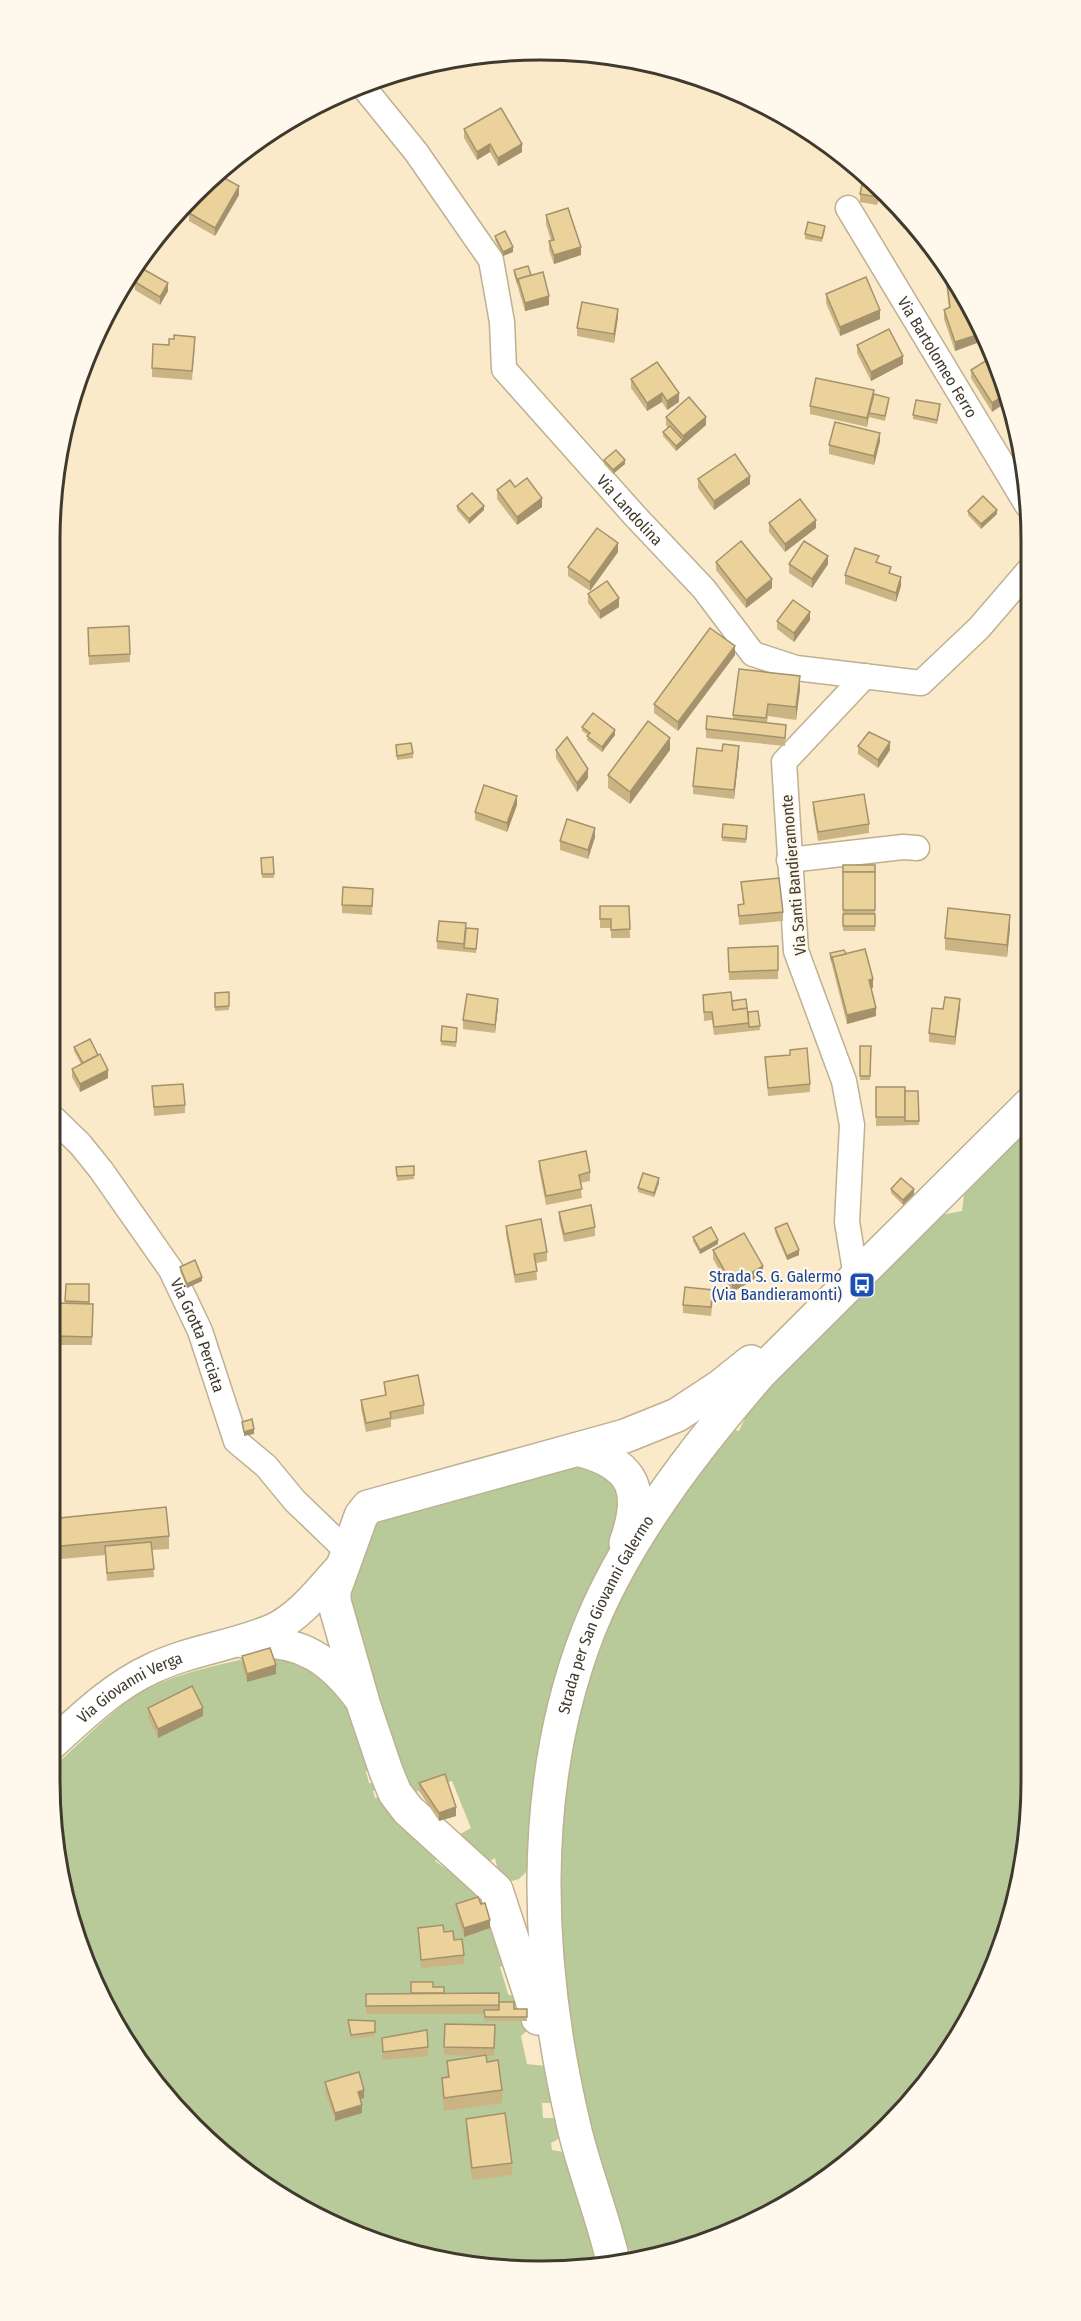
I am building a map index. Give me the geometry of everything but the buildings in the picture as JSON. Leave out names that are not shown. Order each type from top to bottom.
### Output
[{"type":"main road","name":"Strada per San Giovanni Galermo","points":[[612,2256],[603,2218],[575,2131],[547,1973],[544,1845],[548,1797],[565,1709],[588,1632],[617,1571],[673,1484],[735,1402],[1021,1110]]},
{"type":"main road","points":[[544,1845],[527,1887],[519,1893],[506,1894],[496,1890],[408,1810],[395,1793],[364,1706],[334,1601],[361,1516],[368,1507],[581,1450],[625,1436],[678,1414],[721,1386],[851,1282]]},
{"type":"main road","points":[[581,1450],[599,1455],[622,1469],[630,1479],[635,1493],[634,1522],[617,1571]]},
{"type":"main road","points":[[496,1890],[575,2131]]},
{"type":"street","name":"Via Landolina","points":[[368,93],[416,152],[491,260],[502,322],[504,369],[635,516],[704,589],[753,654],[796,668],[921,683],[979,628],[1021,579]]},
{"type":"street","name":"Via Bartolomeo Ferro","points":[[848,208],[1018,490]]},
{"type":"street","name":"Via Santi Bandieramonte","points":[[851,1282],[847,1222],[852,1125],[844,1082],[796,951],[784,762],[865,676]]},
{"type":"street","points":[[789,860],[903,847],[917,848]]},
{"type":"street","name":"Via Grotta Perciata","points":[[60,1125],[80,1144],[101,1170],[171,1270],[200,1331],[236,1441],[266,1466],[346,1558]]},
{"type":"street","points":[[222,1646],[274,1628],[302,1607],[346,1558]]},
{"type":"street","points":[[222,1646],[264,1642],[306,1651],[324,1660],[348,1683],[364,1706]]},
{"type":"street","name":"Via Giovanni Verga","points":[[60,1737],[100,1700],[127,1681],[180,1656],[222,1646]]},
{"type":"green space","points":[[1021,1134],[1021,1780],[1017,1843],[1005,1905],[984,1964],[957,2021],[922,2073],[902,2097],[857,2142],[807,2180],[753,2211],[695,2235],[631,2252],[623,2238],[575,2067],[560,1970],[560,1803],[579,1708],[623,1588],[659,1522],[727,1429],[739,1431],[746,1416],[745,1409],[936,1216],[962,1211],[965,1187]]},
{"type":"green space","points":[[590,1461],[628,1500],[526,1872],[519,1879],[501,1884],[495,1858],[482,1866],[451,1839],[471,1828],[452,1781],[408,1794],[343,1615],[370,1523]]},
{"type":"green space","points":[[270,1653],[289,1654],[340,1685],[374,1763],[366,1772],[369,1783],[381,1784],[373,1791],[375,1798],[386,1795],[438,1855],[435,1861],[446,1869],[452,1865],[481,1888],[512,1962],[500,1967],[508,1994],[526,2003],[532,2026],[521,2036],[527,2064],[546,2066],[554,2103],[542,2103],[543,2118],[559,2118],[564,2136],[551,2143],[552,2150],[569,2153],[600,2257],[540,2261],[509,2260],[447,2252],[386,2235],[328,2211],[274,2180],[224,2142],[179,2097],[141,2047],[110,1993],[76,1905],[64,1843],[60,1761],[115,1711],[137,1695],[168,1680],[202,1669]]},
{"type":"place","name":"Strada S. G. Galermo (Via Bandieramonti)","points":[[862,1285]]}]
